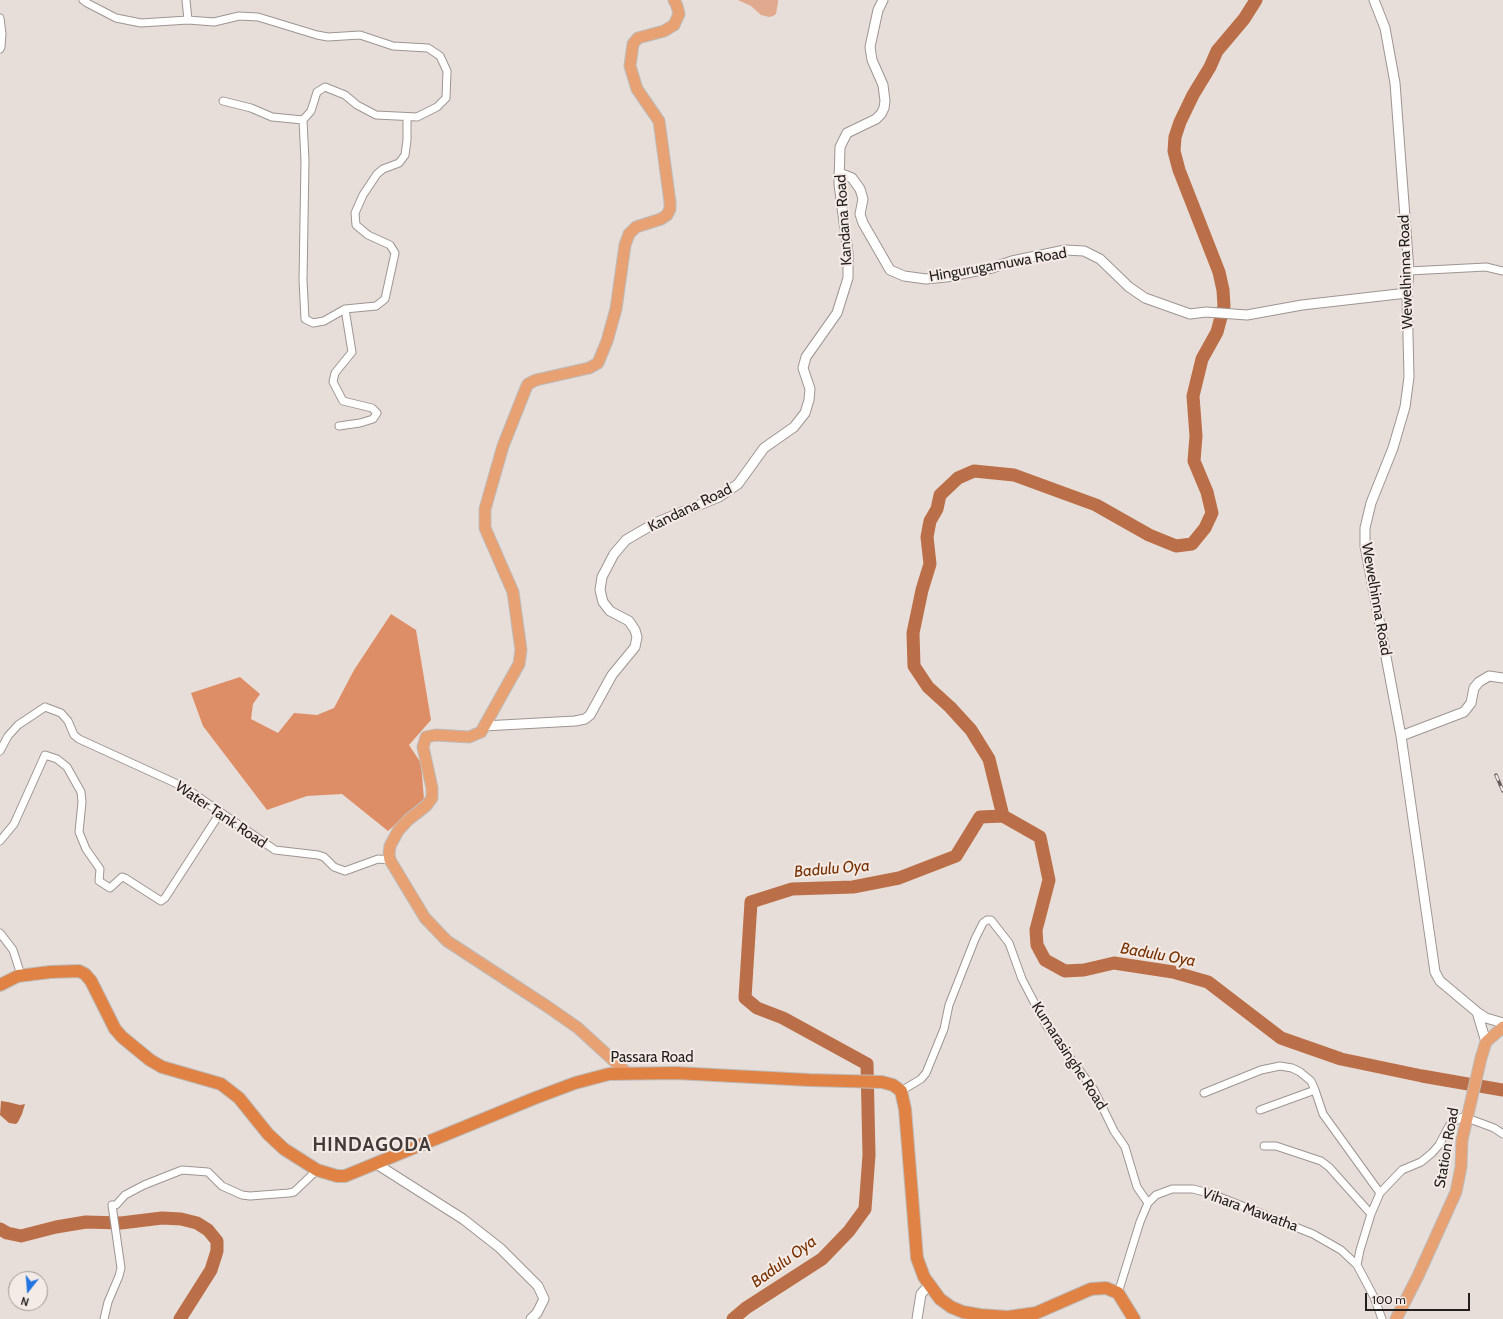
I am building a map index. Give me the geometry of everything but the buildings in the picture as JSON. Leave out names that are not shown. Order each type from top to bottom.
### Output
[{"type":"highway","name":"Passara Road","points":[[0,985],[14,977],[21,975],[79,971],[85,974],[91,981],[115,1029],[122,1037],[150,1060],[162,1067],[221,1084],[239,1098],[273,1139],[284,1149],[317,1170],[330,1175],[345,1176],[508,1108],[575,1082],[601,1075],[626,1072],[676,1073],[808,1080],[882,1082],[893,1085],[901,1091]]},
{"type":"highway","points":[[901,1091],[905,1109],[914,1208],[916,1250],[921,1272],[929,1286],[940,1299],[951,1307],[972,1314],[1000,1317],[1036,1313],[1084,1292],[1098,1288],[1110,1289],[1118,1293],[1134,1319]]},
{"type":"main road","points":[[626,1072],[578,1028],[447,941],[425,918],[390,860],[389,854],[390,846],[398,831],[408,820],[426,806],[432,798],[432,788],[423,747],[426,737],[436,735],[469,737],[481,732],[519,664],[521,650],[513,592],[485,528],[485,509],[494,474],[508,432],[528,384],[536,380],[589,368],[598,363],[607,341],[616,309],[625,245],[629,234],[636,227],[661,219],[667,215],[670,208],[659,121],[637,89],[630,66],[633,44],[638,38],[664,31],[674,25],[679,14],[674,0]]},
{"type":"main road","points":[[1486,1042],[1503,1027]]},
{"type":"main road","name":"Station Road","points":[[1396,1319],[1421,1270],[1456,1192],[1460,1173],[1462,1140],[1486,1042]]},
{"type":"street","points":[[84,0],[116,18],[142,23],[188,20],[214,22],[239,16],[258,17],[317,35],[360,35],[393,46],[428,48],[440,56],[447,71],[446,98],[437,107],[417,117],[376,115],[357,105],[345,95],[325,87],[317,92],[311,111],[303,120],[305,161],[303,280],[305,319],[313,323],[324,321],[345,309],[376,306],[385,299],[395,253],[390,245],[368,235],[356,226],[356,213],[363,195],[377,174],[383,169],[399,162],[405,155],[407,140],[407,117]]},
{"type":"street","points":[[186,0],[188,20]]},
{"type":"street","name":"Kandana Road","points":[[484,726],[575,721],[584,719],[590,715],[612,675],[634,647],[637,637],[635,630],[629,621],[610,611],[602,602],[600,590],[602,577],[614,554],[626,540],[656,523],[719,497],[738,484],[764,448],[794,427],[805,414],[810,389],[803,368],[804,362],[837,313],[848,278],[848,253],[839,184],[841,159],[840,147],[847,133],[876,119],[884,108],[885,101],[883,85],[872,60],[870,47],[878,10],[883,0]]},
{"type":"street","name":"Wewelhinna Road","points":[[1374,0],[1385,28],[1395,83],[1409,271],[1407,293],[1409,376],[1405,407],[1393,448],[1371,503],[1365,528],[1365,546],[1402,736],[1435,972],[1440,981],[1477,1012],[1486,1018],[1503,1023]]},
{"type":"street","points":[[0,18],[2,34],[2,47],[0,48]]},
{"type":"street","points":[[223,101],[251,108],[272,118],[303,120]]},
{"type":"street","name":"Hingurugamuwa Road","points":[[839,173],[852,178],[860,189],[863,199],[860,214],[863,223],[890,270],[904,276],[926,279],[946,278],[992,268],[1012,261],[1065,250],[1084,251],[1100,259],[1129,287],[1145,298],[1190,314],[1206,312],[1247,316],[1302,305],[1407,293]]},
{"type":"street","points":[[1409,271],[1486,267],[1503,271]]},
{"type":"street","points":[[339,426],[360,423],[373,419],[376,413],[372,408],[342,401],[333,382],[335,373],[352,352],[345,309]]},
{"type":"street","points":[[1402,736],[1464,712],[1471,703],[1474,688],[1479,682],[1489,676],[1503,678]]},
{"type":"street","name":"Water Tank Road","points":[[0,751],[8,736],[18,725],[45,707],[61,713],[68,721],[74,735],[79,739],[184,787],[275,850],[318,855],[324,857],[334,867],[345,871],[378,859],[390,860]]},
{"type":"street","points":[[0,841],[14,824],[45,756],[57,759],[67,767],[81,792],[82,802],[79,832],[86,849],[100,869],[99,881],[110,888],[122,877],[161,901],[166,898],[220,813]]},
{"type":"street","name":"Kumarasinghe Road","points":[[901,1091],[921,1079],[926,1074],[944,1029],[949,1005],[975,939],[983,923],[987,920],[991,920],[1009,943],[1022,979],[1046,1025],[1094,1090],[1114,1131],[1125,1147],[1137,1187],[1148,1203]]},
{"type":"street","points":[[0,933],[13,950],[21,975]]},
{"type":"street","points":[[1477,1012],[1486,1042]]},
{"type":"street","points":[[1204,1093],[1260,1070],[1280,1066],[1292,1068],[1300,1072],[1310,1082],[1315,1090],[1323,1114],[1380,1193]]},
{"type":"street","points":[[1260,1110],[1315,1090]]},
{"type":"street","points":[[1357,1265],[1371,1214],[1380,1193],[1402,1170],[1420,1162],[1432,1152],[1439,1145],[1449,1126],[1453,1122],[1468,1115],[1503,1134]]},
{"type":"street","points":[[1264,1146],[1276,1146],[1321,1161],[1371,1214]]},
{"type":"street","points":[[375,1163],[463,1219],[500,1248],[538,1286],[544,1299],[537,1313],[531,1319]]},
{"type":"street","points":[[104,1319],[108,1302],[120,1276],[121,1268],[112,1205],[116,1205],[125,1195],[144,1185],[182,1170],[208,1172],[222,1186],[250,1196],[294,1192],[317,1170]]},
{"type":"street","name":"Vihara Mawatha","points":[[1148,1203],[1156,1195],[1172,1189],[1193,1189],[1212,1194],[1313,1234],[1341,1250],[1357,1265],[1374,1297],[1382,1319]]},
{"type":"street","points":[[1118,1293],[1140,1222],[1148,1203]]},
{"type":"street","points":[[917,1319],[921,1294],[929,1286]]},
{"type":"shaded area","points":[[738,0],[778,0],[776,14],[769,17],[761,15],[751,6]]},
{"type":"shaded area","points":[[391,614],[416,630],[431,720],[409,745],[421,763],[424,799],[388,831],[342,794],[307,796],[267,810],[203,726],[191,693],[240,677],[260,694],[253,704],[251,719],[278,733],[294,713],[317,715],[334,708],[354,670]]},
{"type":"shaded area","points":[[1,1101],[20,1105],[25,1104],[22,1114],[16,1124],[9,1123],[0,1115]]},
{"type":"waterway","points":[[1003,816],[989,759],[971,730],[950,707],[928,687],[914,666],[913,633],[922,590],[930,564],[927,537],[930,521],[937,509],[940,495],[958,478],[974,471],[1014,475],[1096,505],[1149,535],[1176,546],[1192,544],[1205,528],[1212,513],[1207,492],[1194,461],[1196,436],[1193,396],[1202,359],[1217,332],[1224,306],[1223,290],[1219,272],[1179,170],[1174,151],[1175,137],[1180,122],[1193,95],[1210,67],[1217,51],[1244,19],[1256,0]]},
{"type":"waterway","name":"Badulu Oya","points":[[733,1319],[746,1308],[822,1259],[849,1231],[865,1209],[869,1155],[867,1064],[783,1018],[757,1008],[745,998],[751,902],[792,889],[853,887],[899,878],[956,856],[980,817],[1003,816],[1040,837],[1049,880],[1036,930],[1037,945],[1045,960],[1065,971],[1084,970],[1114,963],[1173,972],[1208,982],[1281,1038],[1341,1059],[1422,1076],[1503,1090]]},
{"type":"waterway","points":[[0,1229],[7,1233],[21,1236],[56,1227],[86,1222],[121,1223],[162,1218],[181,1219],[197,1223],[208,1230],[217,1241],[217,1251],[211,1270],[180,1319]]},
{"type":"railway","points":[[1496,775],[1503,791]]},
{"type":"district","name":"HINDAGODA","points":[[372,1145]]}]
